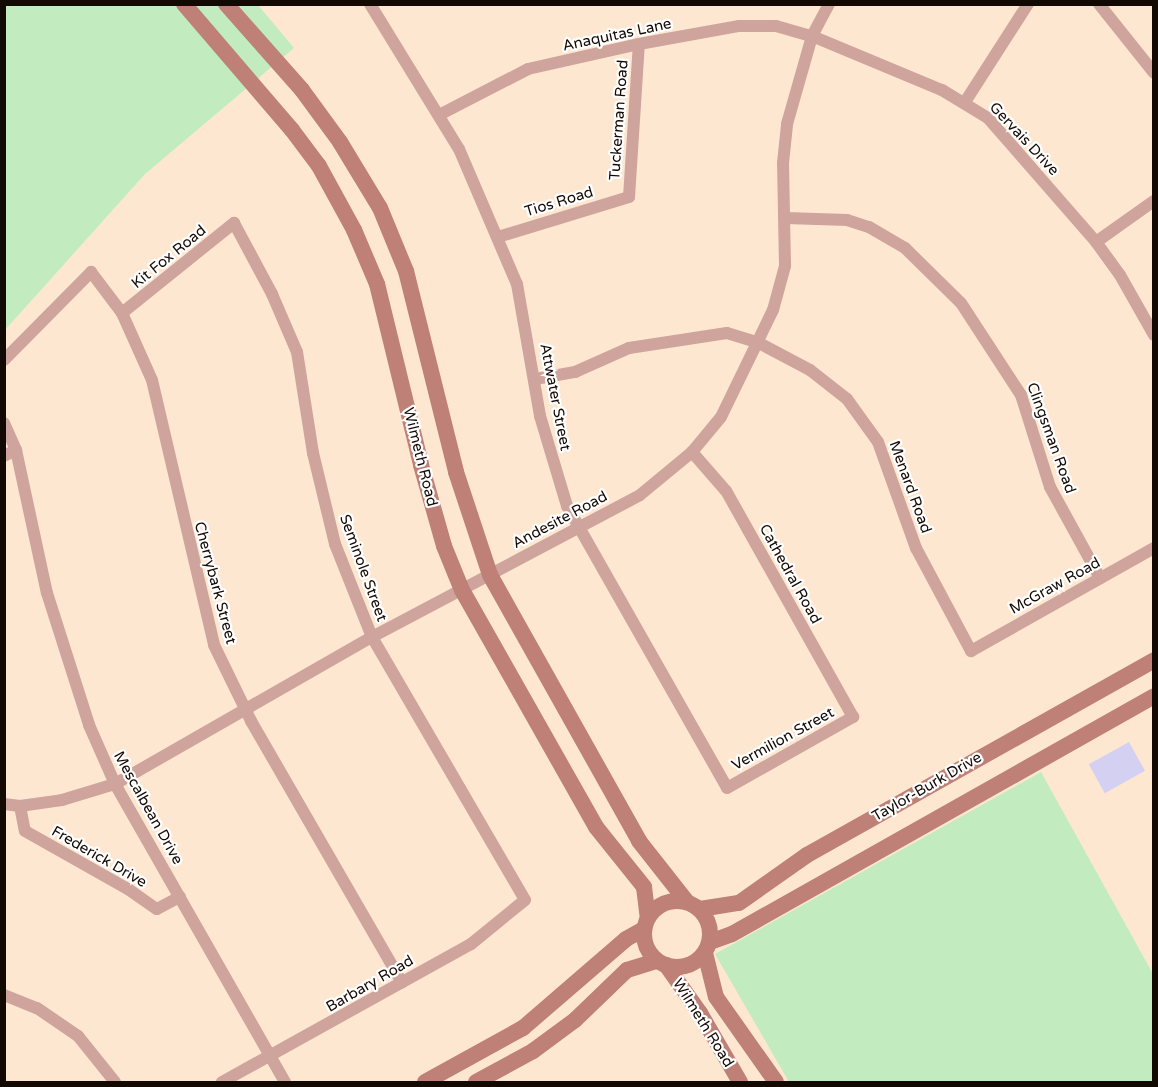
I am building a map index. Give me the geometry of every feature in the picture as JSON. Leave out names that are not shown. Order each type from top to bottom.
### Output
[{"type":"street","name":"Wilmeth Road","points":[[184,4],[319,166],[354,230],[377,284],[421,465],[444,546],[462,590],[596,827],[644,887],[646,924]]},
{"type":"street","name":"Wilmeth Road","points":[[226,4],[302,90],[340,142],[380,208],[406,271],[456,472],[490,574],[639,841],[694,905]]},
{"type":"street","name":"Attwater Street","points":[[370,4],[439,115],[474,178],[517,284],[547,447],[577,527],[727,788]]},
{"type":"street","name":"Andesite Road","points":[[4,804],[20,806],[62,800],[115,784],[372,638],[640,495],[692,452],[721,417],[759,343],[773,310],[785,266],[786,218],[783,163],[787,124],[812,36],[829,4]]},
{"type":"street","points":[[965,102],[1028,4]]},
{"type":"street","points":[[1099,4],[1154,73]]},
{"type":"street","name":"Anaquitas Lane","points":[[439,115],[528,69],[639,44],[739,26],[776,26],[812,36]]},
{"type":"street","name":"Gervais Drive","points":[[812,36],[965,102],[988,118],[1096,242],[1120,275],[1154,335]]},
{"type":"street","name":"Tuckerman Road","points":[[629,197],[639,44]]},
{"type":"street","name":"Tios Road","points":[[498,237],[629,197]]},
{"type":"street","points":[[1096,242],[1154,201]]},
{"type":"street","name":"Clingsman Road","points":[[786,218],[847,220],[869,226],[905,248],[961,303],[1021,395],[1050,487],[1100,578]]},
{"type":"street","name":"Kit Fox Road","points":[[122,314],[234,223]]},
{"type":"street","name":"Seminole Street","points":[[234,223],[272,294],[297,352],[313,453],[335,544],[372,638],[525,900]]},
{"type":"street","name":"Cherrybark Street","points":[[4,360],[91,272],[122,314],[152,380],[214,645],[246,711],[402,983]]},
{"type":"street","name":"Menard Road","points":[[535,380],[575,372],[629,348],[727,333],[759,343],[831,385],[870,429],[887,460],[916,548],[972,651]]},
{"type":"street","name":"Mescalbean Drive","points":[[4,423],[47,593],[89,725],[115,784],[285,1083]]},
{"type":"street","name":"Cathedral Road","points":[[692,452],[726,491],[853,717]]},
{"type":"street","name":"McGraw Road","points":[[972,651],[1154,549]]},
{"type":"street","name":"Taylor-Burk Drive","points":[[694,905],[739,903],[807,855],[1154,660]]},
{"type":"street","name":"Taylor-Burk Drive","points":[[707,947],[1154,696]]},
{"type":"street","name":"Vermilion Street","points":[[727,788],[853,717]]},
{"type":"street","name":"Frederick Drive","points":[[20,806],[25,831],[128,889],[157,909],[180,897]]},
{"type":"street","name":"Barbary Road","points":[[222,1083],[471,944],[525,900]]},
{"type":"street","points":[[425,1083],[523,1028],[646,924],[669,901],[694,905],[710,924],[707,947],[687,966],[662,963],[627,970],[575,1020],[533,1051],[476,1083]]},
{"type":"street","points":[[646,924],[646,947],[662,963]]},
{"type":"street","name":"Wilmeth Road","points":[[707,947],[716,997],[776,1083]]},
{"type":"street","name":"Wilmeth Road","points":[[662,963],[700,1013],[740,1083]]},
{"type":"street","points":[[4,995],[37,1008],[78,1036],[115,1083]]},
{"type":"green space","points":[[5,5],[258,5],[294,48],[145,174],[5,330]]},
{"type":"green space","points":[[1041,772],[1153,974],[1153,1082],[789,1082],[715,954]]},
{"type":"building","points":[[1129,742],[1145,771],[1105,793],[1089,764]]}]
